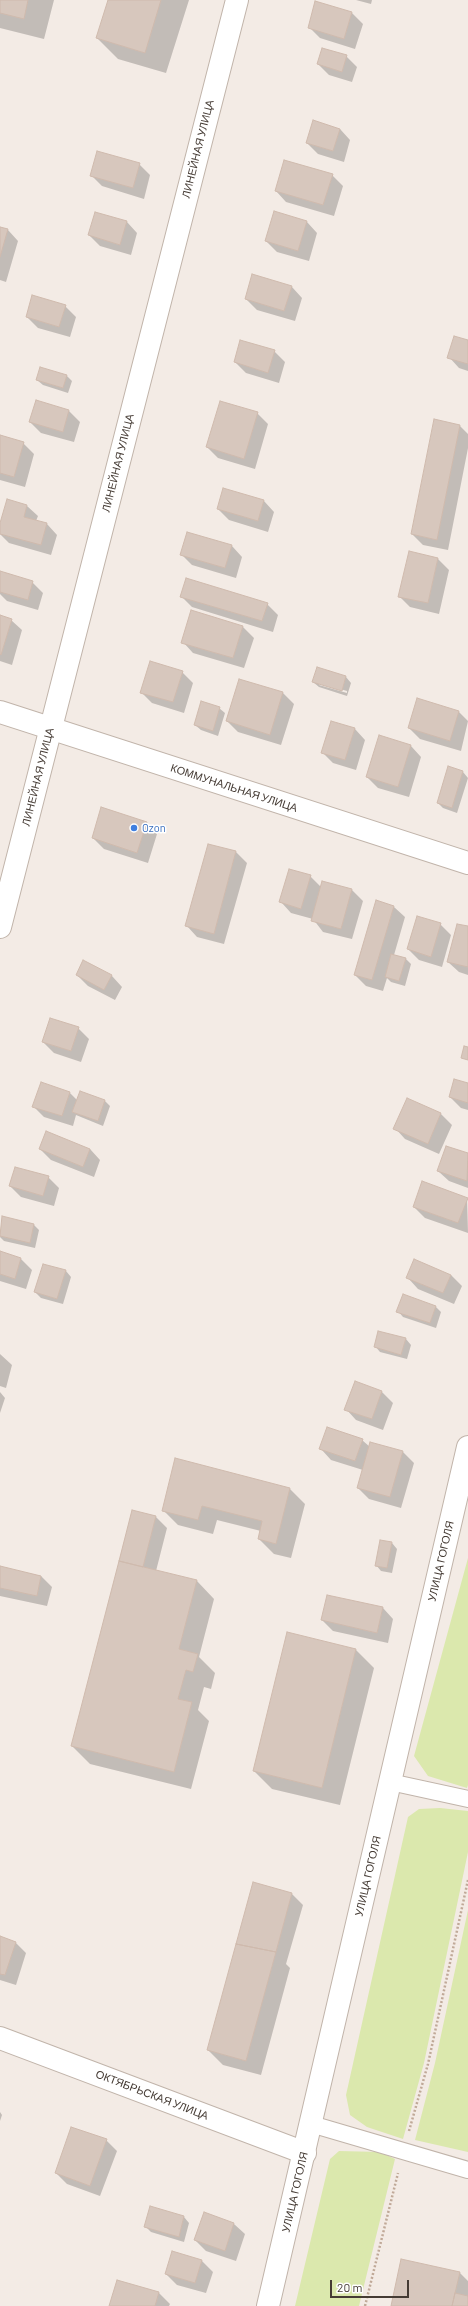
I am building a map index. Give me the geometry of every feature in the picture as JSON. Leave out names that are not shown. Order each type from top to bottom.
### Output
[{"type":"street","name":"ЛИНЕЙНАЯ УЛИЦА","points":[[0,927],[237,0]]},
{"type":"street","name":"КОММУНАЛЬНАЯ УЛИЦА","points":[[0,712],[468,863]]},
{"type":"street","name":"УЛИЦА ГОГОЛЯ","points":[[268,2306],[305,2153],[468,1447]]},
{"type":"street","name":"ОКТЯБРЬСКАЯ УЛИЦА","points":[[0,2038],[305,2153]]},
{"type":"lane","points":[[390,1782],[468,1799]]},
{"type":"lane","points":[[311,2124],[468,2170]]},
{"type":"path","points":[[365,2306],[404,2151],[428,2064],[468,1880]]},
{"type":"green space","points":[[468,1558],[467,1788],[428,1776],[414,1756]]},
{"type":"green space","points":[[440,1808],[468,1811],[468,1852],[424,2063],[403,2139],[367,2127],[350,2115],[346,2095],[408,1817],[419,1809]]},
{"type":"green space","points":[[468,1910],[468,2152],[415,2140],[435,2063]]},
{"type":"green space","points":[[339,2151],[380,2152],[395,2159],[359,2306],[295,2306],[330,2159]]},
{"type":"building","points":[[0,0],[28,0],[24,19],[0,13]]},
{"type":"building","points":[[108,0],[161,0],[145,53],[96,38]]},
{"type":"building","points":[[315,1],[352,12],[344,39],[308,28]]},
{"type":"building","points":[[322,48],[347,55],[342,72],[317,64]]},
{"type":"building","points":[[313,120],[340,129],[333,151],[306,143]]},
{"type":"building","points":[[97,151],[140,163],[133,188],[90,176]]},
{"type":"building","points":[[284,160],[333,174],[323,205],[275,191]]},
{"type":"building","points":[[274,211],[307,221],[298,251],[265,241]]},
{"type":"building","points":[[95,212],[127,221],[120,245],[88,235]]},
{"type":"building","points":[[0,227],[8,229],[0,257]]},
{"type":"building","points":[[252,274],[292,286],[284,311],[245,299]]},
{"type":"building","points":[[32,295],[66,305],[59,327],[26,317]]},
{"type":"building","points":[[454,336],[468,340],[468,364],[447,358]]},
{"type":"building","points":[[240,340],[275,350],[268,373],[234,362]]},
{"type":"building","points":[[40,367],[67,375],[63,388],[36,380]]},
{"type":"building","points":[[36,400],[69,410],[63,432],[29,422]]},
{"type":"building","points":[[220,401],[258,412],[244,459],[206,447]]},
{"type":"building","points":[[434,419],[460,425],[437,540],[411,534]]},
{"type":"building","points":[[0,435],[24,442],[14,477],[0,473]]},
{"type":"building","points":[[223,488],[264,500],[258,521],[217,509]]},
{"type":"building","points":[[7,499],[27,505],[24,517],[47,523],[41,545],[0,534],[0,523]]},
{"type":"building","points":[[187,532],[232,545],[225,568],[180,555]]},
{"type":"building","points":[[409,551],[438,558],[428,603],[398,597]]},
{"type":"building","points":[[0,571],[33,581],[28,600],[0,592]]},
{"type":"building","points":[[186,578],[268,603],[262,621],[180,597]]},
{"type":"building","points":[[191,610],[243,626],[233,658],[181,643]]},
{"type":"building","points":[[0,615],[12,619],[1,655],[0,654]]},
{"type":"building","points":[[150,661],[183,671],[173,702],[140,693]]},
{"type":"building","points":[[317,667],[346,676],[342,691],[312,682]]},
{"type":"building","points":[[239,679],[283,692],[270,735],[226,721]]},
{"type":"building","points":[[417,698],[459,711],[450,741],[408,728]]},
{"type":"building","points":[[201,701],[220,707],[213,731],[194,725]]},
{"type":"building","points":[[331,721],[355,728],[345,760],[321,753]]},
{"type":"building","points":[[379,735],[411,745],[398,787],[366,777]]},
{"type":"building","points":[[448,766],[463,771],[452,808],[437,803]]},
{"type":"building","points":[[101,807],[147,822],[137,853],[92,838]]},
{"type":"building","points":[[208,844],[236,851],[214,934],[185,926]]},
{"type":"building","points":[[289,869],[311,875],[301,909],[279,902]]},
{"type":"building","points":[[322,881],[352,889],[341,929],[311,921]]},
{"type":"building","points":[[376,900],[394,906],[372,980],[354,975]]},
{"type":"building","points":[[417,916],[441,923],[431,957],[407,949]]},
{"type":"building","points":[[457,924],[468,926],[468,967],[447,962]]},
{"type":"building","points":[[391,954],[406,958],[399,981],[385,977]]},
{"type":"building","points":[[83,960],[112,975],[104,990],[76,975]]},
{"type":"building","points":[[50,1018],[79,1027],[71,1051],[42,1042]]},
{"type":"building","points":[[464,1046],[468,1047],[468,1060],[461,1058]]},
{"type":"building","points":[[454,1079],[468,1083],[468,1103],[449,1097]]},
{"type":"building","points":[[41,1082],[70,1092],[62,1116],[32,1107]]},
{"type":"building","points":[[80,1091],[105,1100],[98,1121],[72,1112]]},
{"type":"building","points":[[407,1098],[441,1113],[428,1144],[393,1129]]},
{"type":"building","points":[[46,1131],[90,1149],[83,1167],[39,1149]]},
{"type":"building","points":[[446,1146],[468,1153],[467,1181],[437,1171]]},
{"type":"building","points":[[15,1167],[49,1176],[43,1196],[9,1186]]},
{"type":"building","points":[[422,1181],[468,1198],[458,1223],[413,1207]]},
{"type":"building","points":[[2,1216],[34,1224],[30,1243],[0,1236]]},
{"type":"building","points":[[0,1251],[21,1258],[15,1279],[0,1274]]},
{"type":"building","points":[[414,1259],[451,1275],[443,1293],[406,1278]]},
{"type":"building","points":[[43,1264],[66,1270],[57,1299],[34,1292]]},
{"type":"building","points":[[403,1294],[436,1306],[430,1323],[396,1312]]},
{"type":"building","points":[[378,1331],[406,1338],[401,1355],[374,1347]]},
{"type":"building","points":[[355,1381],[382,1391],[372,1419],[344,1410]]},
{"type":"building","points":[[327,1427],[363,1439],[355,1461],[319,1449]]},
{"type":"building","points":[[370,1442],[403,1451],[390,1497],[357,1488]]},
{"type":"building","points":[[175,1458],[290,1488],[276,1544],[258,1539],[262,1521],[202,1506],[198,1520],[162,1511]]},
{"type":"building","points":[[132,1510],[156,1516],[143,1567],[119,1561]]},
{"type":"building","points":[[380,1540],[392,1542],[387,1568],[375,1566]]},
{"type":"building","points":[[119,1561],[197,1580],[179,1649],[198,1654],[193,1672],[186,1670],[178,1699],[192,1702],[174,1772],[71,1746]]},
{"type":"building","points":[[0,1566],[41,1576],[37,1596],[0,1588]]},
{"type":"building","points":[[327,1595],[383,1607],[377,1633],[321,1620]]},
{"type":"building","points":[[287,1632],[356,1649],[322,1788],[253,1771]]},
{"type":"building","points":[[253,1882],[292,1893],[276,1952],[236,1944]]},
{"type":"building","points":[[0,1936],[16,1942],[5,1975],[0,1974]]},
{"type":"building","points":[[236,1944],[276,1952],[246,2061],[207,2050]]},
{"type":"building","points":[[71,2127],[107,2139],[90,2186],[55,2173]]},
{"type":"building","points":[[150,2206],[184,2216],[179,2237],[144,2227]]},
{"type":"building","points":[[204,2212],[234,2223],[225,2251],[194,2240]]},
{"type":"building","points":[[172,2251],[202,2260],[195,2283],[165,2274]]},
{"type":"building","points":[[401,2259],[460,2272],[452,2306],[391,2306]]},
{"type":"building","points":[[117,2280],[159,2292],[155,2306],[109,2306]]},
{"type":"building","points":[[455,2293],[468,2296],[468,2306],[452,2306]]},
{"type":"place","name":"Ozon","points":[[134,828]]}]
